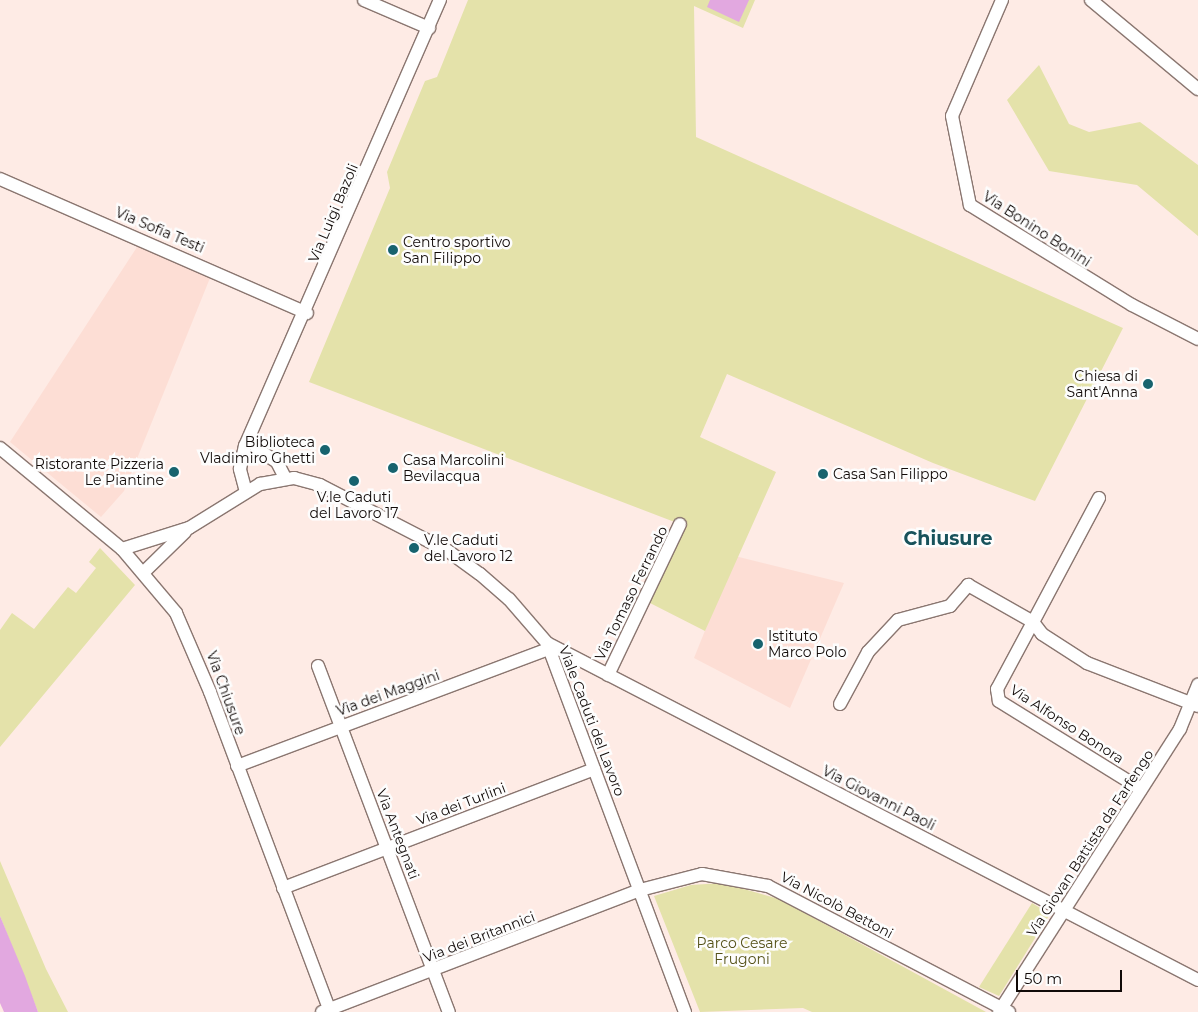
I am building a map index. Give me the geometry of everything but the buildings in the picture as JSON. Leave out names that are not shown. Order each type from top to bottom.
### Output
[{"type":"street","points":[[364,0],[428,28]]},
{"type":"street","name":"Via Luigi Bazoli","points":[[246,492],[240,461],[307,313],[440,0]]},
{"type":"street","name":"Via Bonino Bonini","points":[[1002,0],[952,116],[970,205],[1132,305],[1198,339]]},
{"type":"street","points":[[1091,0],[1198,89]]},
{"type":"street","name":"Via Sofia Testi","points":[[0,179],[307,313]]},
{"type":"street","points":[[145,571],[189,528],[246,492],[285,478],[279,464],[257,449],[251,436]]},
{"type":"street","name":"Via Chiusure","points":[[0,448],[122,549],[145,571],[184,628],[283,888],[327,1011]]},
{"type":"street","name":"Viale Caduti del Lavoro","points":[[285,478],[320,485],[448,551],[509,599],[548,646],[685,1012]]},
{"type":"street","name":"Via Alfonso Bonora","points":[[1099,498],[997,689],[999,701],[1142,789]]},
{"type":"street","name":"Via Tomaso Ferrando","points":[[608,675],[680,524]]},
{"type":"street","points":[[122,549],[189,528]]},
{"type":"street","points":[[840,704],[868,652],[898,620],[950,606],[968,585],[1034,622],[1042,634],[1087,663],[1195,705]]},
{"type":"street","name":"Via Giovanni Paoli","points":[[548,646],[608,675],[1198,980]]},
{"type":"street","name":"Via dei Maggini","points":[[237,766],[548,646]]},
{"type":"street","name":"Via Antegnati","points":[[318,666],[449,1012]]},
{"type":"street","name":"Via Giovan Battista da Farfengo","points":[[1003,1011],[1195,705],[1198,685]]},
{"type":"street","name":"Via dei Turlini","points":[[283,888],[594,769]]},
{"type":"street","name":"Via Nicolò Bettoni","points":[[640,890],[702,874],[768,886],[1003,1011]]},
{"type":"street","name":"Via dei Britannici","points":[[327,1011],[640,890]]},
{"type":"shaded area","points":[[710,0],[749,0],[739,22],[707,7]]},
{"type":"shaded area","points":[[139,244],[212,273],[124,491],[101,517],[10,442]]},
{"type":"shaded area","name":"Istituto Marco Polo","points":[[735,556],[844,583],[790,708],[694,658]]},
{"type":"shaded area","points":[[0,916],[38,1012],[4,1012],[0,1003]]},
{"type":"green space","points":[[468,0],[755,0],[743,28],[694,6],[696,137],[1123,328],[1035,501],[933,463],[727,374],[700,437],[776,472],[705,631],[648,602],[685,526],[309,382],[390,188],[387,172],[425,81],[437,77]]},
{"type":"green space","points":[[1039,65],[1069,124],[1089,132],[1140,122],[1198,165],[1198,236],[1137,185],[1049,171],[1007,100]]},
{"type":"green space","points":[[100,548],[135,585],[0,747],[0,630],[12,613],[34,629],[68,587],[76,593],[96,568],[89,562]]},
{"type":"green space","points":[[0,861],[46,969],[68,1012],[38,1012],[0,916]]},
{"type":"green space","name":"Parco Cesare Frugoni","points":[[723,883],[779,899],[986,1012],[812,1012],[803,1008],[700,1012],[654,896],[691,885]]},
{"type":"green space","points":[[1032,903],[1050,914],[999,996],[979,987]]},
{"type":"place","name":"Centro sportivo San Filippo","points":[[393,250]]},
{"type":"place","name":"Chiesa di Sant'Anna","points":[[1148,384]]},
{"type":"place","name":"Biblioteca Vladimiro Ghetti","points":[[325,450]]},
{"type":"place","name":"Casa Marcolini Bevilacqua","points":[[393,468]]},
{"type":"place","name":"Ristorante Pizzeria Le Piantine","points":[[174,472]]},
{"type":"place","name":"Casa San Filippo","points":[[823,474]]},
{"type":"place","name":"V.le Caduti del Lavoro 17","points":[[354,481]]},
{"type":"place","name":"V.le Caduti del Lavoro 12","points":[[414,548]]},
{"type":"place","name":"Istituto Marco Polo","points":[[758,644]]},
{"type":"district","name":"Chiusure","points":[[948,539]]}]
